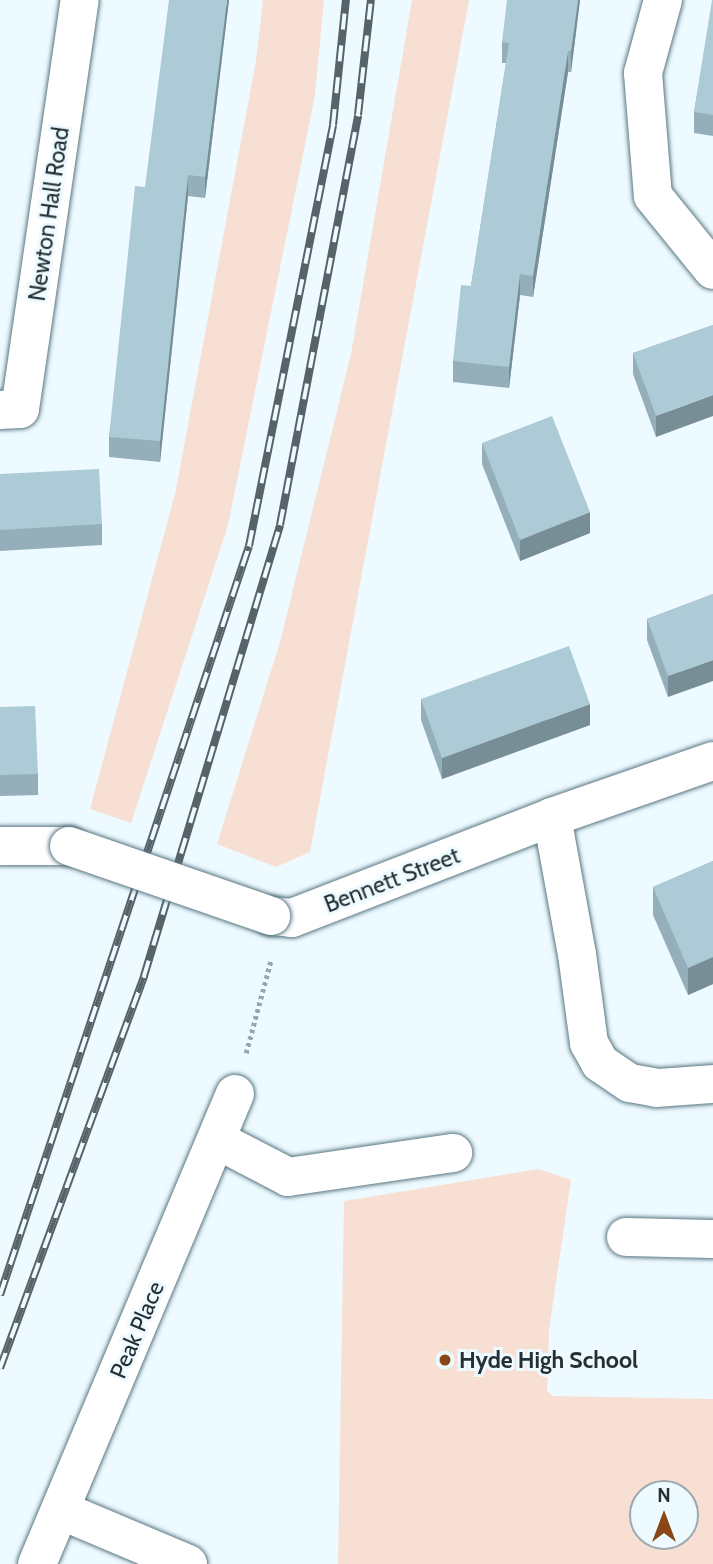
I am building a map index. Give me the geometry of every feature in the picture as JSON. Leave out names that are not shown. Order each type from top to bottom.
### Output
[{"type":"street","name":"Newton Hall Road","points":[[0,410],[20,409],[80,0]]},
{"type":"street","points":[[663,0],[643,73],[653,196],[713,270]]},
{"type":"street","name":"Bennett Street","points":[[276,917],[292,918],[552,817],[713,761]]},
{"type":"street","points":[[552,817],[577,954],[589,1043],[600,1063],[630,1083],[657,1088],[713,1084]]},
{"type":"street","points":[[0,846],[69,846],[276,917]]},
{"type":"street","name":"Peak Place","points":[[37,1564],[235,1094]]},
{"type":"street","points":[[217,1140],[288,1177],[453,1153]]},
{"type":"street","points":[[626,1237],[713,1239]]},
{"type":"street","points":[[60,1510],[188,1564]]},
{"type":"path","points":[[235,1094],[276,917]]},
{"type":"shaded area","points":[[263,0],[324,0],[315,95],[228,525],[131,823],[90,809],[175,494],[256,61]]},
{"type":"shaded area","points":[[412,0],[469,0],[310,852],[276,867],[217,844],[280,642],[351,354]]},
{"type":"shaded area","name":"Hyde High School","points":[[539,1169],[571,1180],[549,1330],[547,1391],[553,1396],[713,1399],[713,1564],[338,1564],[344,1201]]},
{"type":"building","points":[[169,0],[227,0],[205,177],[188,175],[160,441],[109,437],[135,186],[145,187]]},
{"type":"building","points":[[507,0],[578,0],[533,276],[520,274],[509,367],[453,361],[461,285],[471,286],[509,43],[502,42]]},
{"type":"building","points":[[713,0],[713,115],[694,112]]},
{"type":"building","points":[[713,325],[713,395],[656,416],[633,353]]},
{"type":"building","points":[[552,416],[590,512],[520,540],[482,443]]},
{"type":"building","points":[[99,469],[102,524],[0,530],[0,474]]},
{"type":"building","points":[[713,594],[713,660],[668,676],[647,619]]},
{"type":"building","points":[[569,646],[590,704],[442,758],[421,699]]},
{"type":"building","points":[[35,706],[38,774],[0,775],[0,707]]},
{"type":"building","points":[[713,861],[713,957],[688,968],[653,887]]},
{"type":"railway","points":[[0,1295],[249,546],[333,125],[346,0]]},
{"type":"railway","points":[[0,1368],[144,976],[280,525],[358,115],[371,0]]},
{"type":"place","name":"Hyde High School","points":[[445,1360]]}]
